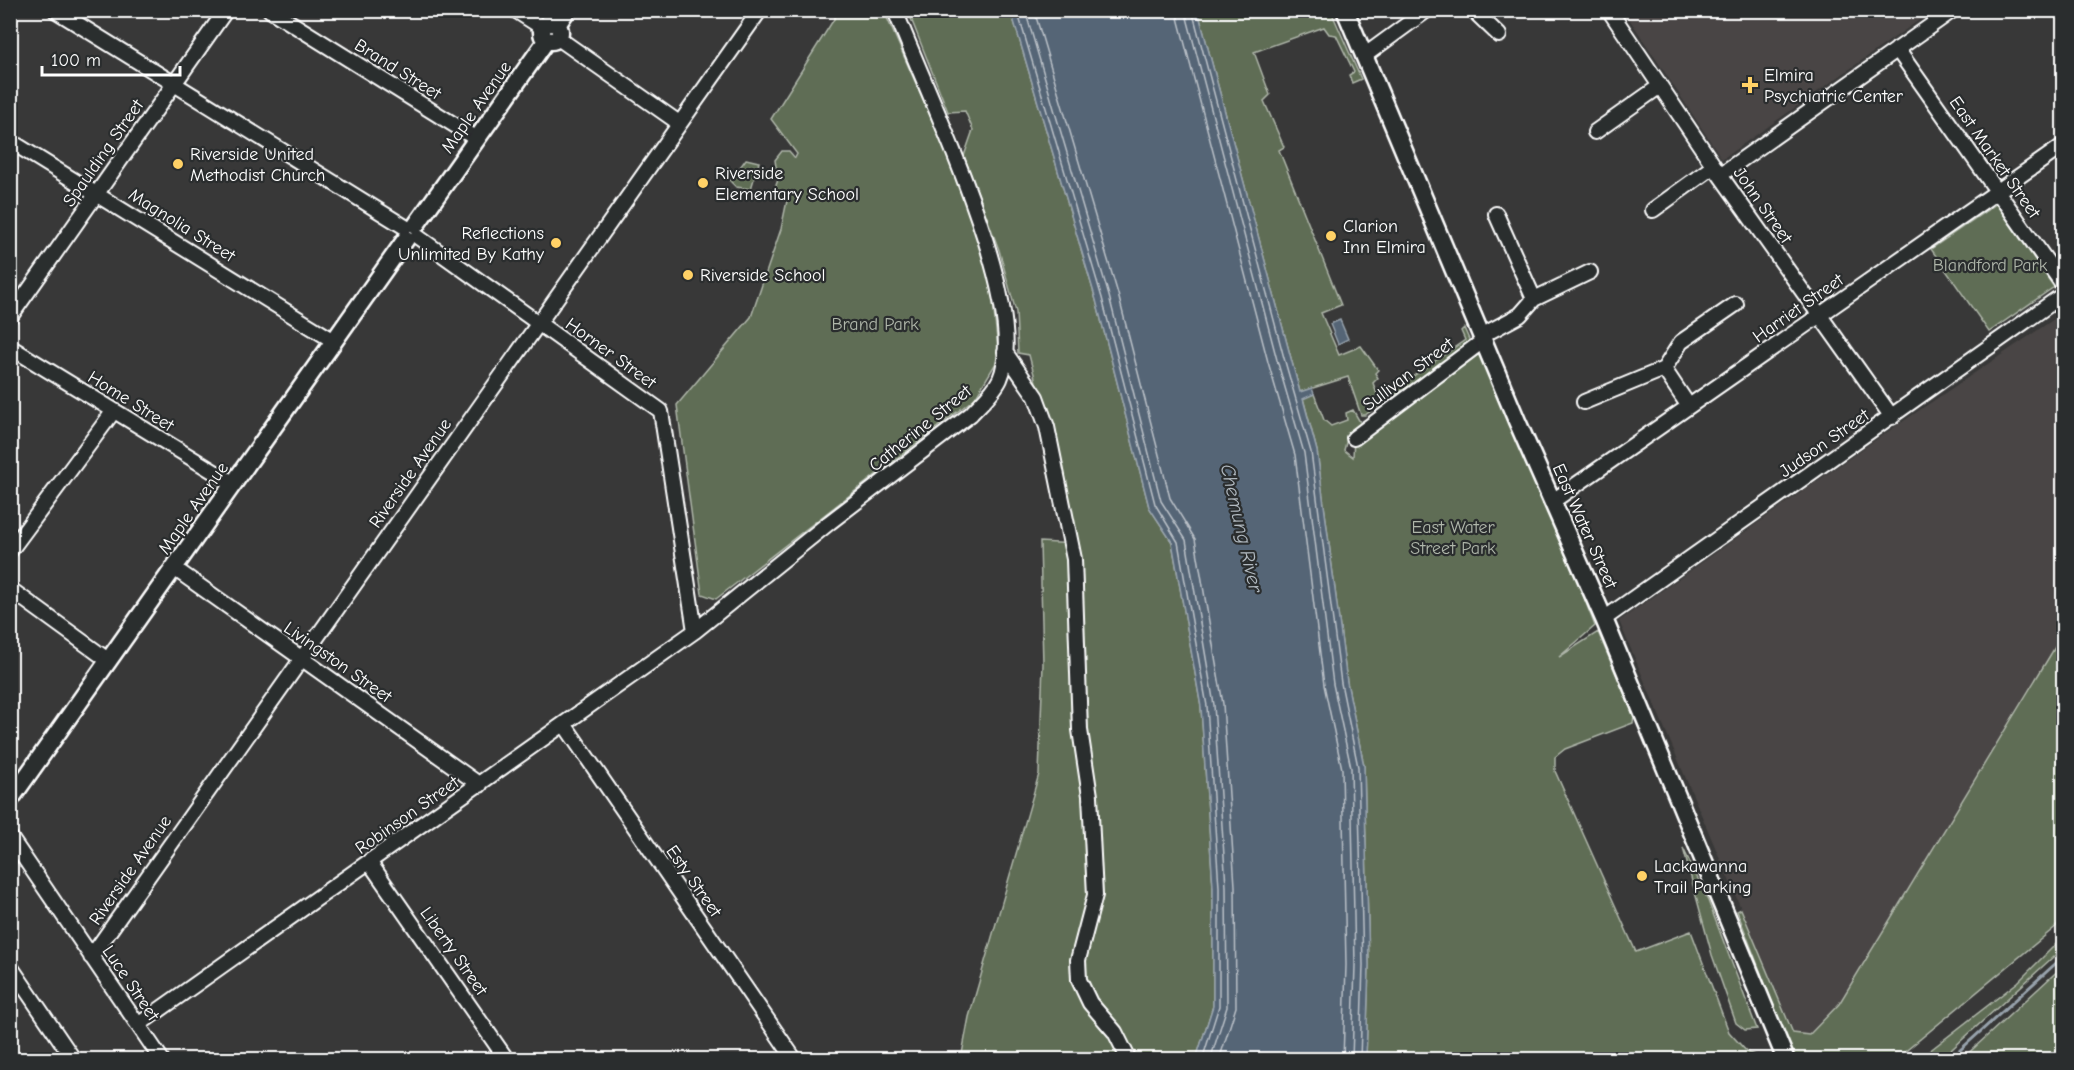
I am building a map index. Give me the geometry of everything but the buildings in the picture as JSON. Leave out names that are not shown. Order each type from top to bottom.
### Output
[{"type":"main road","name":"Maple Avenue","points":[[10,800],[567,10]]},
{"type":"main road","name":"East Water Street","points":[[1345,10],[1604,619],[1786,1059]]},
{"type":"street","name":"Horner Street","points":[[55,10],[411,232],[661,411],[695,631]]},
{"type":"street","name":"Spaulding Street","points":[[10,316],[226,10]]},
{"type":"street","name":"Brand Street","points":[[270,10],[477,139]]},
{"type":"street","points":[[515,10],[679,123]]},
{"type":"street","name":"Riverside Avenue","points":[[91,957],[760,10]]},
{"type":"street","name":"Catherine Street","points":[[695,631],[830,522],[971,414],[990,394],[1000,378],[1005,352],[1006,327],[992,263],[963,175],[895,10]]},
{"type":"street","points":[[1364,56],[1427,10]]},
{"type":"street","points":[[1473,10],[1499,35]]},
{"type":"street","name":"John Street","points":[[1609,10],[1717,171],[1892,417]]},
{"type":"street","points":[[1653,210],[1717,171],[1953,10]]},
{"type":"street","name":"East Market Street","points":[[1897,50],[2064,286]]},
{"type":"street","points":[[1595,132],[1660,86]]},
{"type":"street","name":"Magnolia Street","points":[[10,141],[334,341]]},
{"type":"street","name":"Harriet Street","points":[[1553,501],[2064,145]]},
{"type":"street","points":[[1496,214],[1534,299]]},
{"type":"street","name":"Sullivan Street","points":[[1354,438],[1483,338],[1520,315],[1534,299],[1590,272]]},
{"type":"street","name":"Judson Street","points":[[1604,619],[2064,294]]},
{"type":"street","points":[[1584,402],[1664,369],[1681,342],[1736,304]]},
{"type":"street","name":"Home Street","points":[[10,346],[113,412],[234,484]]},
{"type":"street","points":[[1005,352],[1036,397],[1047,428],[1074,559],[1080,730],[1090,796],[1095,895],[1077,960],[1079,980],[1090,1003],[1115,1032],[1130,1059]]},
{"type":"street","points":[[1664,369],[1688,405]]},
{"type":"street","points":[[10,551],[113,412]]},
{"type":"street","name":"Livingston Street","points":[[174,568],[480,785]]},
{"type":"street","points":[[10,589],[109,661]]},
{"type":"street","name":"Robinson Street","points":[[138,1025],[695,631]]},
{"type":"street","name":"Esty Street","points":[[564,724],[795,1059]]},
{"type":"street","name":"Luce Street","points":[[10,837],[162,1059]]},
{"type":"street","name":"Liberty Street","points":[[370,863],[507,1059]]},
{"type":"street","points":[[10,966],[74,1059]]},
{"type":"shaded area","name":"Elmira Psychiatric Center","points":[[1624,11],[1932,11],[1722,159]]},
{"type":"shaded area","points":[[2063,313],[2063,634],[1839,1004],[1809,1035],[1794,1033],[1619,621],[1868,445]]},
{"type":"green space","name":"Brand Park","points":[[839,11],[884,11],[950,161],[990,274],[999,358],[975,398],[716,599],[702,594],[677,405],[751,317],[781,229],[788,196],[785,199],[773,193],[778,180],[775,160],[782,151],[789,151],[795,158],[797,154],[771,119]]},
{"type":"green space","points":[[908,11],[1011,11],[1096,300],[1149,507],[1172,542],[1201,707],[1213,887],[1213,1006],[1196,1059],[961,1059],[969,1017],[1039,774],[1043,664],[1040,542],[1075,544],[1064,474],[1046,402],[1036,382],[1029,355],[1018,353],[1016,312],[999,250],[964,156],[973,130],[965,111],[948,112]]},
{"type":"green space","points":[[1198,11],[1331,11],[1361,79],[1352,83],[1349,75],[1354,72],[1336,35],[1329,34],[1324,27],[1254,52],[1270,95],[1264,101],[1284,147],[1279,150],[1341,305],[1321,313],[1339,355],[1361,346],[1378,370],[1375,373],[1378,378],[1373,383],[1377,394],[1386,389],[1389,393],[1465,340],[1461,331],[1464,328],[1471,344],[1365,415],[1361,415],[1348,377],[1300,392]]},
{"type":"green space","points":[[746,159],[759,162],[751,189],[736,187],[730,181]]},
{"type":"green space","name":"Blandford Park","points":[[1996,204],[2054,287],[1989,332],[1931,249]]},
{"type":"green space","name":"East Water Street Park","points":[[1484,340],[1595,626],[1559,657],[1598,632],[1634,716],[1633,723],[1565,749],[1555,757],[1555,771],[1636,952],[1691,931],[1729,1032],[1748,1053],[1767,1059],[1366,1059],[1369,965],[1364,766],[1347,682],[1317,451],[1303,398],[1314,394],[1324,420],[1331,426],[1347,420],[1346,413],[1353,410],[1363,427],[1347,439],[1344,450],[1353,457],[1354,438]]},
{"type":"green space","points":[[2063,634],[2064,920],[1896,1059],[1794,1059],[1737,911],[1741,909],[1793,1033],[1809,1035],[1839,1004]]},
{"type":"green space","points":[[1683,848],[1707,898],[1757,1029],[1745,1030],[1736,1023],[1712,955]]},
{"type":"green space","points":[[2063,937],[2063,948],[1941,1059],[1919,1059],[2018,982]]},
{"type":"green space","points":[[2063,966],[2063,1055],[2056,1059],[1962,1059]]},
{"type":"water","name":"Chemung River","points":[[1011,11],[1198,11],[1300,392],[1312,388],[1314,394],[1303,399],[1317,451],[1347,682],[1364,766],[1369,965],[1366,1059],[1196,1059],[1213,1006],[1213,887],[1201,707],[1172,542],[1149,507],[1096,300]]},
{"type":"water","points":[[1340,320],[1348,339],[1338,344],[1330,324]]},
{"type":"waterway","points":[[1949,1060],[2064,956]]},
{"type":"place","name":"Elmira Psychiatric Center","points":[[1750,85]]},
{"type":"place","name":"Riverside United Methodist Church","points":[[178,164]]},
{"type":"place","name":"Riverside Elementary School","points":[[703,183]]},
{"type":"place","name":"Clarion Inn Elmira","points":[[1331,236]]},
{"type":"place","name":"Reflections Unlimited By Kathy","points":[[556,243]]},
{"type":"place","name":"Riverside School","points":[[688,275]]},
{"type":"place","name":"Lackawanna Trail Parking","points":[[1642,876]]}]
